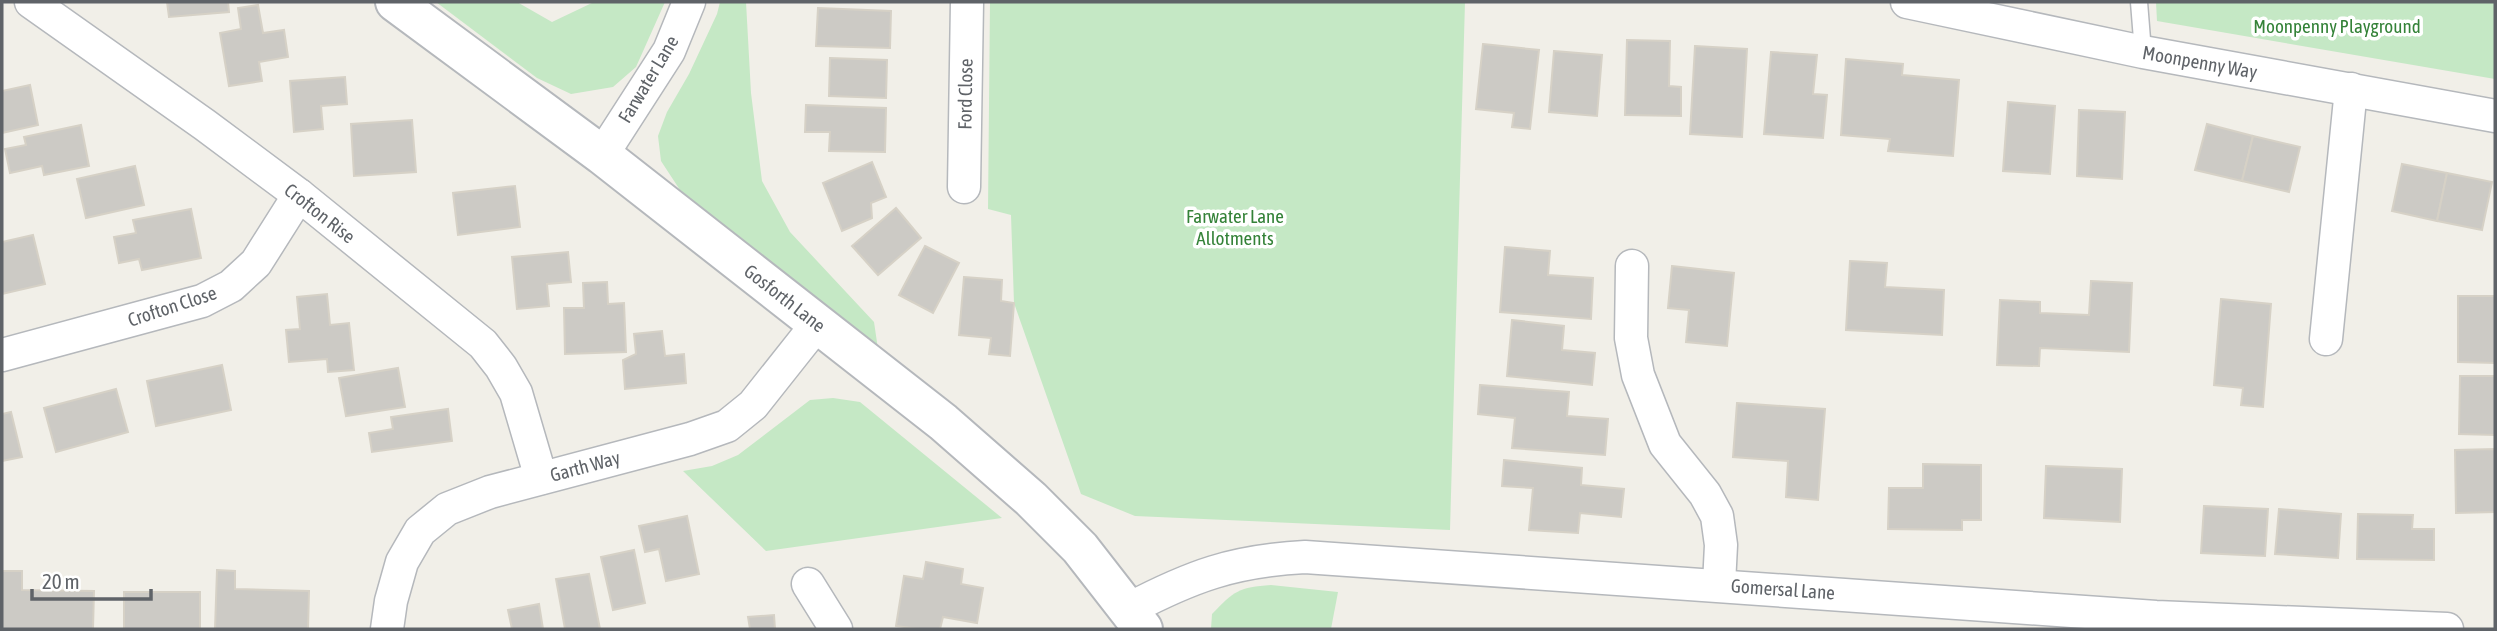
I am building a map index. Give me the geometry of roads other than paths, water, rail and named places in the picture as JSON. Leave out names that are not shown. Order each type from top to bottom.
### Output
[{"type":"street","name":"Crofton Rise","points":[[31,2],[299,195],[483,344],[516,393],[541,478]]},
{"type":"street","name":"Gosforth Lane","points":[[395,2],[602,155],[943,422],[1031,499],[1080,548],[1136,619]]},
{"type":"street","name":"Farwater Lane","points":[[602,155],[669,51],[689,2]]},
{"type":"street","name":"Ford Close","points":[[964,187],[967,2]]},
{"type":"street","name":"Moonpenny Way","points":[[1906,2],[2143,52],[2495,116]]},
{"type":"street","points":[[2326,339],[2351,89]]},
{"type":"street","name":"Crofton Close","points":[[2,355],[202,301],[231,286],[256,263],[299,195]]},
{"type":"street","points":[[1632,267],[1631,338],[1638,374],[1665,444],[1705,494],[1717,516],[1721,545],[1719,584]]},
{"type":"street","name":"Garth Way","points":[[387,629],[391,601],[402,562],[420,531],[447,509],[490,492],[690,439],[727,426],[753,405],[818,323]]},
{"type":"street","name":"Gomersal Lane","points":[[1136,619],[1173,586],[1217,569],[1266,559],[1305,557],[1719,584],[2156,617],[2447,629]]},
{"type":"street","points":[[808,584],[836,629]]},
{"type":"lane","points":[[2139,2],[2143,52]]},
{"type":"park label","name":"Moonpenny Playground","points":[[2337,26]]},
{"type":"park label","name":"Farwater Lane Allotments","points":[[1235,227]]}]
